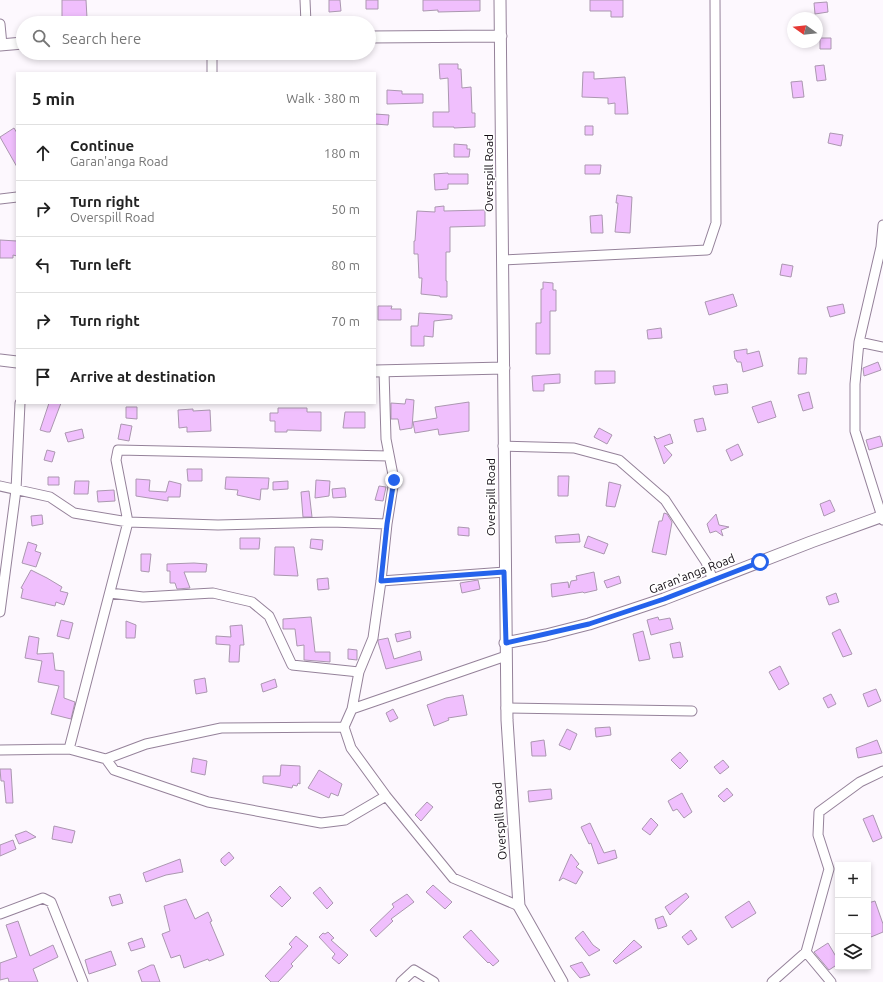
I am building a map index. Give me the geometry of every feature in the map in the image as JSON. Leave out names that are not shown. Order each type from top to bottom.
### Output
[{"type":"street","points":[[305,0],[306,16]]},
{"type":"street","name":"Overspill Road","points":[[500,0],[506,708],[519,906],[562,982]]},
{"type":"street","points":[[502,260],[707,250],[716,223],[715,0]]},
{"type":"street","points":[[0,24],[1,45],[16,44]]},
{"type":"street","points":[[376,37],[501,36]]},
{"type":"street","points":[[212,60],[212,72]]},
{"type":"street","points":[[0,199],[16,197]]},
{"type":"street","points":[[883,225],[881,247],[859,342],[855,384],[855,431],[883,517]]},
{"type":"street","points":[[859,342],[883,348]]},
{"type":"street","points":[[0,360],[16,362]]},
{"type":"street","points":[[504,368],[380,371],[386,439],[394,480],[373,638],[359,672],[352,709],[344,727],[351,748],[386,796],[453,878],[519,906]]},
{"type":"street","points":[[0,612],[16,490],[20,404]]},
{"type":"street","points":[[504,446],[574,448],[619,460],[665,500],[706,562],[713,580]]},
{"type":"street","points":[[69,749],[128,522],[116,460],[118,450],[390,456]]},
{"type":"street","points":[[0,486],[50,497],[74,513],[128,522],[218,525],[331,522],[387,524]]},
{"type":"street","name":"Garan'anga Road","points":[[506,643],[589,624],[664,599],[883,517]]},
{"type":"street","points":[[381,581],[504,572]]},
{"type":"street","points":[[110,593],[143,598],[213,593],[252,602],[269,616],[292,665],[359,672]]},
{"type":"street","points":[[352,709],[506,656]]},
{"type":"street","points":[[506,708],[692,711]]},
{"type":"street","points":[[0,750],[69,749],[106,759],[146,744],[221,728],[344,727]]},
{"type":"street","points":[[106,759],[114,770],[208,802],[320,823],[345,820],[386,796]]},
{"type":"street","points":[[772,982],[806,952],[828,870],[818,835],[819,812],[860,782],[883,771]]},
{"type":"street","points":[[0,914],[43,898],[51,902],[83,982]]},
{"type":"street","points":[[806,952],[831,982]]},
{"type":"street","points":[[401,982],[414,970],[434,982]]},
{"type":"building","points":[[62,0],[86,0],[87,16],[62,16]]},
{"type":"building","points":[[329,0],[340,0],[341,11],[329,12]]},
{"type":"building","points":[[366,0],[378,0],[378,9],[366,9]]},
{"type":"building","points":[[423,0],[480,0],[480,11],[423,11]]},
{"type":"building","points":[[590,0],[623,0],[623,17],[611,17],[611,11],[590,11]]},
{"type":"building","points":[[827,2],[828,12],[815,12],[814,3]]},
{"type":"building","points":[[823,38],[831,38],[831,49],[820,49],[823,48]]},
{"type":"building","points":[[439,64],[458,64],[458,69],[461,69],[462,88],[471,87],[472,113],[475,113],[475,127],[433,127],[433,112],[449,112],[448,78],[440,79]]},
{"type":"building","points":[[824,65],[826,80],[817,81],[815,66]]},
{"type":"building","points":[[583,72],[594,72],[594,79],[625,77],[628,114],[615,114],[615,103],[608,104],[608,98],[582,97]]},
{"type":"building","points":[[802,81],[804,97],[793,98],[791,82]]},
{"type":"building","points":[[387,90],[402,91],[402,94],[423,94],[423,103],[387,104]]},
{"type":"building","points":[[376,114],[389,115],[388,125],[376,124]]},
{"type":"building","points":[[585,126],[593,126],[593,135],[585,135]]},
{"type":"building","points":[[14,128],[16,131],[16,165],[0,137]]},
{"type":"building","points":[[830,133],[843,135],[841,146],[828,143]]},
{"type":"building","points":[[454,144],[467,145],[467,149],[470,149],[469,157],[454,157]]},
{"type":"building","points":[[585,165],[601,165],[600,174],[585,174]]},
{"type":"building","points":[[434,174],[468,174],[468,184],[448,184],[448,189],[435,190]]},
{"type":"building","points":[[617,195],[632,197],[630,233],[615,232],[618,203],[616,203]]},
{"type":"building","points":[[444,206],[444,211],[485,210],[485,226],[450,227],[450,252],[446,252],[447,297],[440,297],[421,294],[422,278],[419,278],[418,254],[414,254],[414,241],[417,211],[435,212],[435,207]]},
{"type":"building","points":[[602,215],[603,233],[591,233],[590,216]]},
{"type":"building","points":[[0,240],[16,241],[16,256],[13,255],[13,258],[0,258]]},
{"type":"building","points":[[782,264],[793,266],[791,277],[780,275]]},
{"type":"building","points":[[543,282],[553,283],[553,290],[556,290],[556,311],[550,311],[550,354],[536,354],[536,323],[541,323],[541,289],[543,289]]},
{"type":"building","points":[[733,294],[737,306],[709,315],[705,302]]},
{"type":"building","points":[[843,304],[845,313],[830,317],[827,307]]},
{"type":"building","points":[[378,306],[392,306],[391,309],[401,309],[401,320],[378,320]]},
{"type":"building","points":[[419,313],[452,315],[452,319],[434,321],[433,337],[424,336],[424,346],[411,346],[411,326],[418,326]]},
{"type":"building","points":[[661,328],[662,338],[648,339],[647,330]]},
{"type":"building","points":[[747,349],[747,354],[759,351],[763,366],[743,372],[741,362],[737,362],[735,359],[734,351]]},
{"type":"building","points":[[799,358],[807,358],[806,374],[798,374]]},
{"type":"building","points":[[878,362],[881,370],[864,376],[863,368]]},
{"type":"building","points":[[595,371],[615,371],[615,383],[595,384]]},
{"type":"building","points":[[560,374],[560,383],[544,384],[544,391],[533,391],[532,376]]},
{"type":"building","points":[[727,384],[728,393],[715,395],[713,386]]},
{"type":"building","points":[[809,392],[813,408],[803,411],[798,395]]},
{"type":"building","points":[[406,399],[414,400],[412,428],[400,430],[398,419],[391,419],[391,403],[405,404]]},
{"type":"building","points":[[771,401],[776,417],[758,423],[752,407]]},
{"type":"building","points":[[469,402],[469,431],[439,435],[438,429],[415,433],[413,422],[437,418],[435,407]]},
{"type":"building","points":[[49,404],[61,404],[50,432],[40,430]]},
{"type":"building","points":[[126,407],[137,407],[137,419],[126,418]]},
{"type":"building","points":[[278,408],[307,408],[307,412],[321,412],[321,431],[287,430],[287,432],[275,432],[275,421],[270,421],[270,413],[278,413]]},
{"type":"building","points":[[193,409],[193,411],[210,410],[211,431],[187,432],[187,427],[179,428],[178,410]]},
{"type":"building","points":[[345,412],[365,412],[365,428],[343,428]]},
{"type":"building","points":[[703,418],[706,430],[697,432],[694,420]]},
{"type":"building","points":[[121,424],[132,426],[129,441],[118,439]]},
{"type":"building","points":[[599,428],[612,435],[607,444],[594,437]]},
{"type":"building","points":[[82,429],[84,438],[68,442],[65,433]]},
{"type":"building","points":[[670,434],[673,443],[664,446],[672,455],[664,464],[654,436],[657,439]]},
{"type":"building","points":[[880,436],[883,446],[869,450],[866,440]]},
{"type":"building","points":[[738,444],[743,455],[731,461],[726,450]]},
{"type":"building","points":[[47,450],[55,452],[52,462],[44,460]]},
{"type":"building","points":[[187,469],[202,469],[202,481],[188,481]]},
{"type":"building","points":[[558,476],[569,476],[568,496],[558,496]]},
{"type":"building","points":[[48,477],[59,477],[59,485],[48,485]]},
{"type":"building","points":[[226,477],[269,478],[268,489],[261,489],[260,500],[237,495],[238,490],[225,489]]},
{"type":"building","points":[[136,479],[150,480],[149,491],[166,492],[169,481],[181,484],[180,497],[168,497],[168,501],[136,496]]},
{"type":"building","points":[[316,480],[330,481],[329,496],[315,498]]},
{"type":"building","points":[[75,481],[89,481],[88,494],[74,494]]},
{"type":"building","points":[[288,481],[288,489],[273,490],[273,482]]},
{"type":"building","points":[[609,482],[621,485],[615,507],[606,506]]},
{"type":"building","points":[[379,486],[386,487],[383,501],[375,500]]},
{"type":"building","points":[[345,488],[346,497],[333,498],[332,489]]},
{"type":"building","points":[[114,490],[115,501],[98,502],[97,491]]},
{"type":"building","points":[[309,491],[312,517],[303,517],[301,492]]},
{"type":"building","points":[[830,500],[835,511],[824,516],[820,504]]},
{"type":"building","points":[[664,513],[667,514],[672,522],[666,555],[652,552],[659,521],[662,521]]},
{"type":"building","points":[[716,514],[719,525],[729,527],[721,530],[723,536],[716,531],[710,533],[707,524]]},
{"type":"building","points":[[42,515],[43,524],[32,526],[31,516]]},
{"type":"building","points":[[458,527],[469,528],[469,536],[458,535]]},
{"type":"building","points":[[579,534],[580,542],[556,543],[555,536]]},
{"type":"building","points":[[588,536],[608,544],[604,554],[584,547]]},
{"type":"building","points":[[240,538],[260,538],[259,549],[240,549]]},
{"type":"building","points":[[311,539],[323,540],[322,550],[310,548]]},
{"type":"building","points":[[28,542],[37,545],[35,551],[41,553],[36,567],[22,563]]},
{"type":"building","points":[[275,547],[294,547],[298,576],[274,575]]},
{"type":"building","points":[[141,554],[151,554],[149,572],[141,571]]},
{"type":"building","points":[[167,564],[207,564],[206,572],[184,572],[190,588],[177,589],[175,583],[170,583],[170,571],[167,571]]},
{"type":"building","points":[[31,570],[62,587],[60,591],[68,593],[64,605],[56,602],[55,606],[21,598],[23,589],[21,588]]},
{"type":"building","points":[[594,572],[597,590],[552,597],[551,584],[568,582],[569,588],[571,581],[577,580],[576,576]]},
{"type":"building","points":[[619,576],[621,583],[607,588],[604,581]]},
{"type":"building","points":[[328,578],[329,589],[318,590],[317,579]]},
{"type":"building","points":[[478,580],[480,589],[462,593],[460,583]]},
{"type":"building","points":[[836,593],[839,602],[829,605],[826,597]]},
{"type":"building","points":[[311,617],[315,652],[330,652],[330,662],[304,660],[304,645],[297,646],[295,629],[283,629],[283,619]]},
{"type":"building","points":[[658,617],[659,620],[670,618],[673,629],[651,635],[647,620]]},
{"type":"building","points":[[61,620],[73,623],[69,639],[57,636]]},
{"type":"building","points":[[126,621],[136,625],[135,638],[126,638]]},
{"type":"building","points":[[242,625],[244,645],[240,645],[239,662],[229,662],[230,645],[216,644],[216,636],[231,637],[230,626]]},
{"type":"building","points":[[840,629],[852,654],[843,657],[832,633]]},
{"type":"building","points":[[410,631],[411,638],[397,642],[395,634]]},
{"type":"building","points":[[643,631],[650,659],[639,661],[633,634]]},
{"type":"building","points":[[29,636],[39,638],[37,654],[53,653],[55,670],[64,671],[64,698],[75,702],[71,719],[51,714],[59,686],[38,682],[42,661],[25,658]]},
{"type":"building","points":[[388,638],[394,659],[420,651],[422,660],[386,669],[378,640]]},
{"type":"building","points":[[680,642],[683,657],[673,658],[670,644]]},
{"type":"building","points":[[348,649],[357,650],[357,660],[348,659]]},
{"type":"building","points":[[780,666],[789,684],[779,690],[769,672]]},
{"type":"building","points":[[205,678],[207,692],[196,694],[194,680]]},
{"type":"building","points":[[275,679],[277,687],[263,692],[261,684]]},
{"type":"building","points":[[876,689],[881,701],[868,707],[863,694]]},
{"type":"building","points":[[831,694],[836,704],[828,708],[823,698]]},
{"type":"building","points":[[463,695],[467,715],[448,718],[449,720],[434,726],[427,705],[446,698]]},
{"type":"building","points":[[393,709],[398,718],[390,722],[386,713]]},
{"type":"building","points":[[610,727],[611,735],[596,737],[595,728]]},
{"type":"building","points":[[567,729],[577,734],[570,750],[559,745]]},
{"type":"building","points":[[544,740],[546,756],[532,756],[531,742]]},
{"type":"building","points":[[877,740],[882,753],[858,758],[856,748]]},
{"type":"building","points":[[680,752],[688,761],[680,769],[671,760]]},
{"type":"building","points":[[193,758],[207,761],[205,775],[191,772]]},
{"type":"building","points":[[723,760],[729,767],[720,774],[714,767]]},
{"type":"building","points":[[281,765],[300,766],[300,784],[298,783],[297,786],[293,785],[292,788],[263,783],[263,776],[280,776]]},
{"type":"building","points":[[0,769],[11,769],[13,803],[6,803],[4,781],[1,781]]},
{"type":"building","points":[[319,770],[342,784],[338,796],[331,793],[329,798],[308,788]]},
{"type":"building","points":[[727,788],[733,795],[724,802],[718,796]]},
{"type":"building","points":[[551,789],[552,799],[529,802],[528,791]]},
{"type":"building","points":[[682,793],[692,812],[684,818],[677,809],[673,811],[668,801]]},
{"type":"building","points":[[427,802],[433,807],[421,821],[415,815]]},
{"type":"building","points":[[873,815],[882,838],[873,842],[863,819]]},
{"type":"building","points":[[651,818],[658,825],[650,835],[642,829]]},
{"type":"building","points":[[590,823],[604,853],[615,850],[617,858],[598,864],[591,843],[589,844],[581,827]]},
{"type":"building","points":[[54,826],[75,831],[72,843],[52,839]]},
{"type":"building","points":[[26,831],[36,837],[19,844],[15,835]]},
{"type":"building","points":[[13,840],[16,849],[0,856],[0,845]]},
{"type":"building","points":[[229,852],[234,858],[225,866],[221,862],[221,859]]},
{"type":"building","points":[[571,854],[579,864],[576,867],[583,872],[576,884],[563,878],[559,881]]},
{"type":"building","points":[[180,859],[183,872],[166,875],[146,882],[143,873]]},
{"type":"building","points":[[433,885],[452,902],[445,909],[426,892]]},
{"type":"building","points":[[280,886],[291,898],[282,907],[270,896]]},
{"type":"building","points":[[320,887],[333,903],[327,909],[313,893]]},
{"type":"building","points":[[686,893],[689,897],[670,915],[665,907]]},
{"type":"building","points":[[120,894],[123,903],[112,906],[109,897]]},
{"type":"building","points":[[407,894],[414,902],[391,919],[393,921],[376,937],[370,930],[394,907],[392,904]]},
{"type":"building","points":[[186,899],[195,919],[208,912],[212,921],[210,922],[224,955],[184,968],[180,955],[171,958],[162,934],[170,931],[164,906]]},
{"type":"building","points":[[749,901],[756,913],[732,928],[725,917]]},
{"type":"building","points":[[875,901],[883,924],[883,932],[871,937],[871,934],[871,902]]},
{"type":"building","points":[[663,916],[667,926],[658,929],[655,919]]},
{"type":"building","points":[[18,921],[30,956],[53,945],[58,957],[33,969],[38,982],[9,982],[8,978],[0,980],[0,963],[17,957],[6,925]]},
{"type":"building","points":[[471,930],[499,961],[493,966],[489,962],[488,963],[463,937]]},
{"type":"building","points":[[691,930],[697,939],[688,945],[682,937]]},
{"type":"building","points":[[583,931],[593,945],[600,950],[589,956],[575,938]]},
{"type":"building","points":[[328,932],[334,938],[331,940],[348,955],[339,964],[332,958],[335,954],[319,937],[323,933],[325,934]]},
{"type":"building","points":[[296,936],[308,946],[291,964],[293,966],[278,982],[271,982],[265,976],[292,947],[289,944]]},
{"type":"building","points":[[142,938],[145,947],[131,951],[128,943]]},
{"type":"building","points":[[634,940],[642,947],[616,964],[613,961]]},
{"type":"building","points":[[828,943],[835,955],[835,966],[829,970],[814,952]]},
{"type":"building","points":[[111,951],[116,965],[89,974],[85,960]]},
{"type":"building","points":[[582,962],[590,975],[580,978],[570,966]]},
{"type":"building","points":[[154,965],[160,982],[142,982],[138,971]]},
{"type":"route","points":[[394,480],[387,524],[381,581],[504,572],[506,643],[589,624],[664,599],[760,562]]}]
